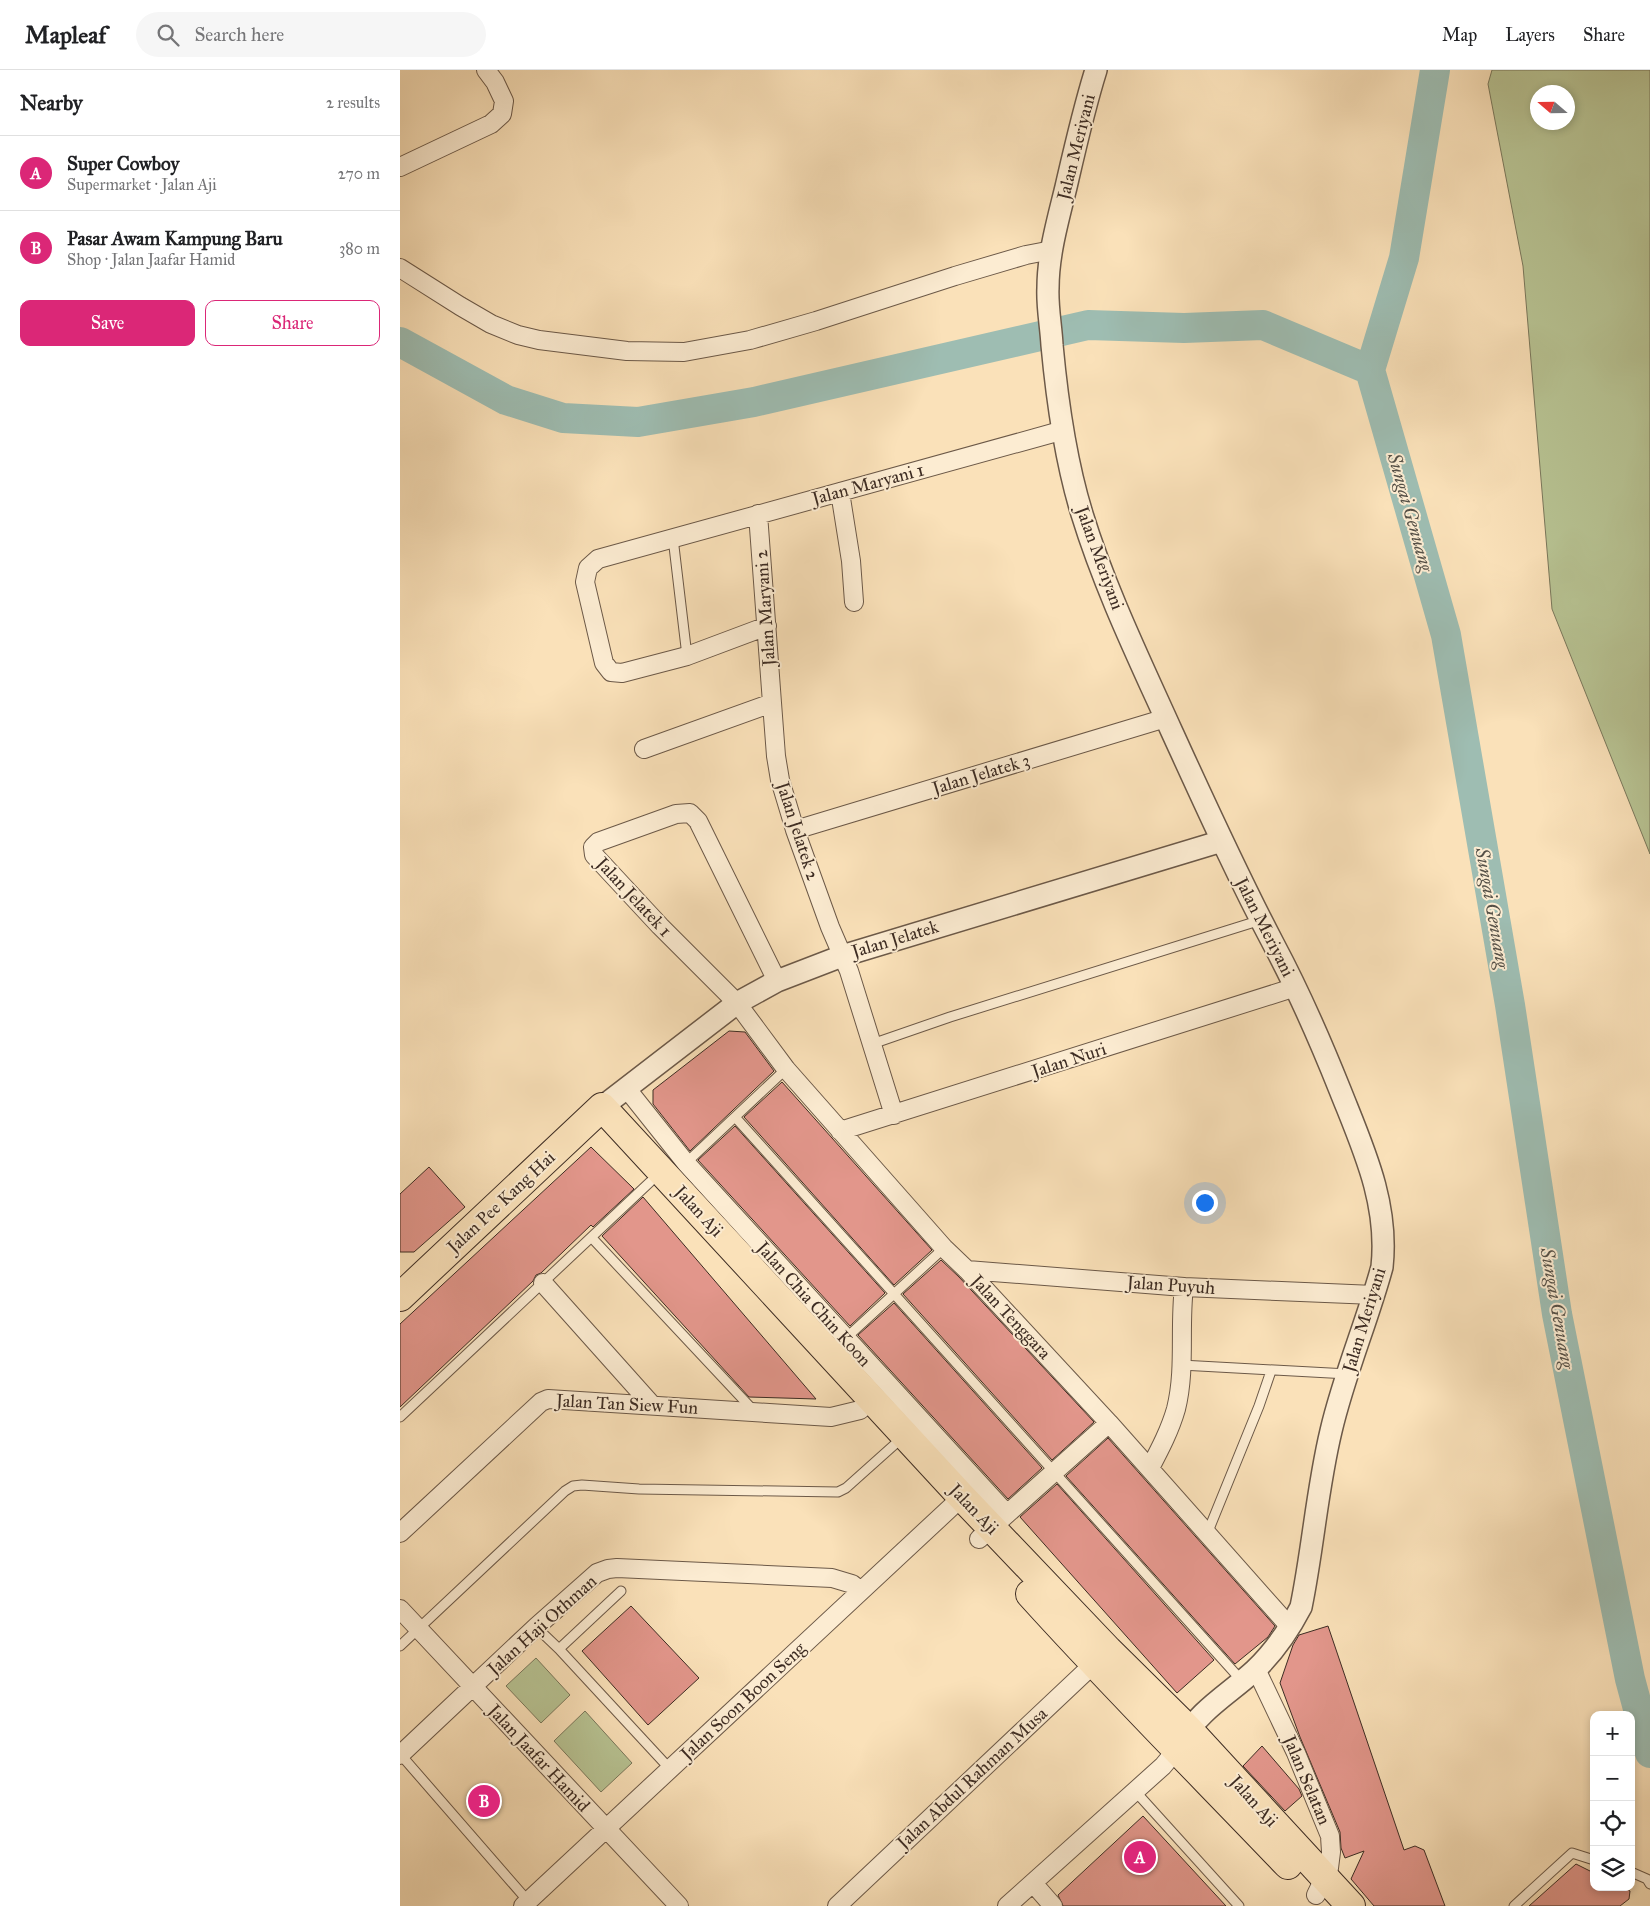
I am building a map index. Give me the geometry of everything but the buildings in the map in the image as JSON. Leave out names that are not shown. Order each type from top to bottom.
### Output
[{"type":"main road","name":"Jalan Aji","points":[[596,1112],[668,1174],[866,1404],[956,1503],[993,1527],[1101,1657],[1183,1739],[1323,1893],[1351,1906]]},
{"type":"main road","name":"Jalan Pee Kang Hai","points":[[400,1297],[412,1270],[596,1112]]},
{"type":"street","points":[[400,167],[491,124],[502,114],[504,101],[486,70]]},
{"type":"street","name":"Jalan Meriyani","points":[[1096,70],[1070,168],[1052,250],[1048,288],[1055,372],[1074,483],[1088,534],[1114,600],[1222,841],[1296,987],[1322,1046],[1366,1154],[1378,1193],[1384,1224],[1382,1267],[1330,1431],[1322,1470],[1301,1607],[1290,1627],[1249,1675],[1206,1709],[1183,1739]]},
{"type":"street","points":[[400,268],[491,324],[518,335],[539,340],[628,351],[684,352],[750,340],[1026,255],[1052,250]]},
{"type":"street","name":"Jalan Maryani 1","points":[[687,656],[622,673],[611,672],[604,663],[585,582],[588,568],[598,558],[1064,430]]},
{"type":"street","points":[[840,492],[851,561],[854,602]]},
{"type":"street","name":"Jalan Maryani 2","points":[[758,514],[772,703]]},
{"type":"street","points":[[687,656],[767,626]]},
{"type":"street","points":[[644,749],[772,703]]},
{"type":"street","name":"Jalan Jelatek 2","points":[[772,703],[779,772],[795,830],[842,956],[850,971],[894,1115]]},
{"type":"street","name":"Jalan Jelatek 3","points":[[795,830],[1166,718]]},
{"type":"street","name":"Jalan Jelatek 1","points":[[737,1003],[660,926],[594,854],[593,847],[598,842],[676,814],[690,813],[698,821],[777,981]]},
{"type":"street","name":"Jalan Jelatek","points":[[596,1112],[737,1003],[777,981],[842,956],[1222,841]]},
{"type":"street","name":"Jalan Nuri","points":[[840,1131],[1296,987]]},
{"type":"street","name":"Jalan Tenggara","points":[[737,1003],[786,1069],[840,1131],[944,1248],[967,1270],[1109,1422],[1290,1627]]},
{"type":"street","name":"Jalan Chia Chin Koon","points":[[627,1089],[668,1174],[846,1338],[993,1527]]},
{"type":"street","name":"Jalan Puyuh","points":[[967,1270],[1184,1286],[1374,1295]]},
{"type":"street","points":[[543,1283],[652,1406]]},
{"type":"street","points":[[1150,1468],[1168,1432],[1176,1408],[1181,1365],[1184,1286]]},
{"type":"street","name":"Jalan Tan Siew Fun","points":[[400,1533],[541,1402],[548,1399],[831,1417],[866,1404]]},
{"type":"street","points":[[993,1527],[1109,1422]]},
{"type":"street","name":"Jalan Soon Boon Seng","points":[[526,1904],[956,1503]]},
{"type":"street","name":"Jalan Haji Othman","points":[[400,1755],[536,1627],[597,1573],[608,1569],[627,1568],[832,1578],[852,1584],[861,1591]]},
{"type":"street","name":"Jalan Jaafar Hamid","points":[[400,1610],[679,1906]]},
{"type":"street","name":"Jalan Abdul Rahman Musa","points":[[837,1906],[1101,1657]]},
{"type":"street","name":"Jalan Selatan","points":[[1249,1675],[1296,1753],[1330,1836],[1331,1852],[1323,1893]]},
{"type":"street","points":[[1008,1906],[1163,1766],[1183,1739]]},
{"type":"street","points":[[1033,1882],[1053,1906]]},
{"type":"lane","points":[[673,538],[687,656]]},
{"type":"lane","points":[[872,1044],[950,1017],[1261,920]]},
{"type":"lane","points":[[400,1417],[592,1238],[735,1117],[786,1069]]},
{"type":"lane","points":[[735,1117],[1054,1472],[1249,1675]]},
{"type":"lane","points":[[592,1238],[755,1412]]},
{"type":"lane","points":[[846,1338],[944,1248]]},
{"type":"lane","points":[[1181,1365],[1348,1374]]},
{"type":"lane","points":[[1207,1534],[1259,1406],[1271,1371]]},
{"type":"lane","points":[[400,1646],[565,1491],[573,1486],[582,1484],[639,1489],[838,1492],[846,1488],[899,1440]]},
{"type":"lane","points":[[559,1649],[621,1591]]},
{"type":"lane","points":[[536,1627],[559,1649],[670,1769]]},
{"type":"lane","points":[[400,1755],[526,1904]]},
{"type":"lane","points":[[1135,1791],[1239,1906]]},
{"type":"lane","points":[[1514,1906],[1572,1853],[1590,1859]]},
{"type":"lane","points":[[1635,1874],[1647,1879],[1650,1884]]},
{"type":"green space","points":[[1492,70],[1650,70],[1650,854],[1552,609],[1523,266],[1488,84]]},
{"type":"green space","points":[[536,1658],[570,1695],[541,1723],[506,1686]]},
{"type":"green space","points":[[585,1711],[632,1763],[601,1792],[554,1741]]},
{"type":"waterway","name":"Sungai Genuang","points":[[1435,70],[1404,258],[1370,370],[1446,635],[1510,1005],[1557,1314],[1630,1679],[1650,1753]]},
{"type":"waterway","points":[[400,342],[506,400],[563,418],[638,422],[754,402],[1088,325],[1184,328],[1263,325],[1370,370]]},
{"type":"place","name":"Pasar Awam Kampung Baru","points":[[484,1801]]},
{"type":"place","name":"Super Cowboy","points":[[1140,1857]]}]
